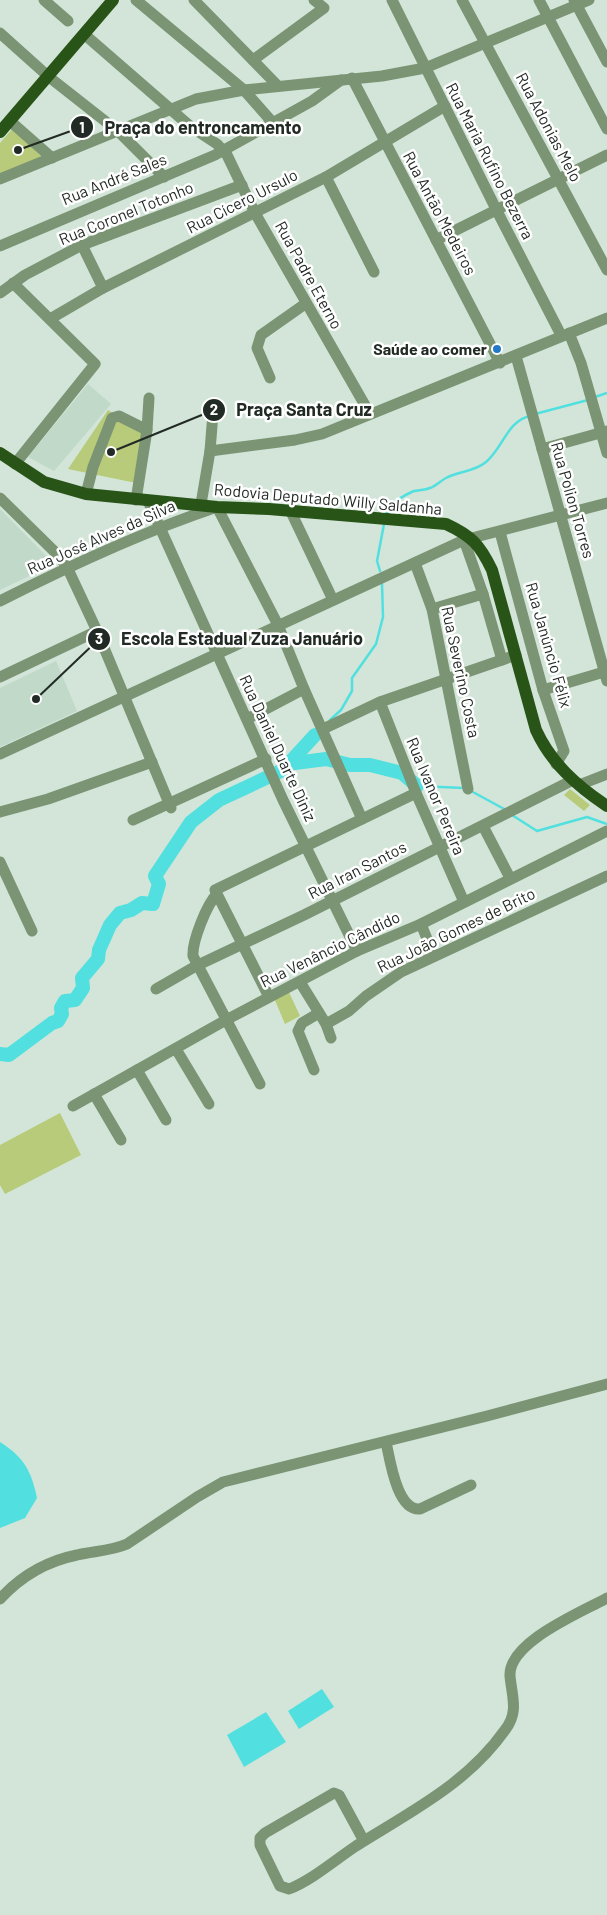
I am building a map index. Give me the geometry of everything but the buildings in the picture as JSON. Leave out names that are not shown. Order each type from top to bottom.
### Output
[{"type":"main road","points":[[0,132],[114,0]]},
{"type":"main road","name":"Rodovia Deputado Willy Saldanha","points":[[0,453],[44,482],[86,494],[142,501],[202,504],[217,508],[369,517],[446,524],[483,551],[492,570],[536,730],[544,749],[556,764],[607,806]]},
{"type":"street","points":[[44,0],[68,21]]},
{"type":"street","points":[[136,0],[244,90],[273,123]]},
{"type":"street","points":[[194,0],[278,86]]},
{"type":"street","points":[[254,60],[324,8],[314,0]]},
{"type":"street","name":"Rua Maria Rufino Bezerra","points":[[392,0],[496,209],[581,363],[604,432],[607,453]]},
{"type":"street","name":"Rua Adonias Melo","points":[[462,0],[607,270]]},
{"type":"street","points":[[538,0],[607,130]]},
{"type":"street","points":[[0,179],[196,99],[244,90],[347,78],[382,76],[426,68],[547,18],[575,3],[589,0]]},
{"type":"street","points":[[575,3],[607,62]]},
{"type":"street","points":[[0,33],[49,76],[119,132],[164,177]]},
{"type":"street","points":[[84,34],[191,127],[224,150]]},
{"type":"street","name":"Rua André Sales","points":[[0,246],[224,150],[312,101],[347,78]]},
{"type":"street","name":"Rua Antão Medeiros","points":[[347,78],[385,143],[500,363]]},
{"type":"street","name":"Rua Cícero Ursulo","points":[[50,319],[103,288],[326,177],[445,106]]},
{"type":"street","points":[[10,121],[52,158]]},
{"type":"street","name":"Rua Padre Eterno","points":[[224,150],[255,213],[305,304],[370,414]]},
{"type":"street","points":[[436,240],[496,209],[559,180],[607,154]]},
{"type":"street","points":[[326,177],[374,272]]},
{"type":"street","name":"Rua Coronel Totonho","points":[[0,293],[13,283],[82,245],[242,185]]},
{"type":"street","points":[[82,245],[103,288]]},
{"type":"street","points":[[13,283],[95,364],[15,464]]},
{"type":"street","points":[[270,378],[257,348],[261,335],[305,304]]},
{"type":"street","points":[[210,451],[307,438],[500,363],[565,334],[607,318]]},
{"type":"street","name":"Rua Polion Torres","points":[[516,356],[606,676]]},
{"type":"street","points":[[142,501],[149,398]]},
{"type":"street","points":[[202,504],[210,451],[213,413]]},
{"type":"street","points":[[86,494],[93,468],[112,418],[120,416],[147,430]]},
{"type":"street","points":[[542,449],[604,432]]},
{"type":"street","points":[[0,498],[58,555],[67,567],[98,631],[169,805]]},
{"type":"street","name":"Rua Daniel Duarte Diniz","points":[[142,501],[160,526],[283,800],[330,900],[357,952]]},
{"type":"street","points":[[0,754],[468,539],[607,503]]},
{"type":"street","points":[[217,508],[278,625],[304,689],[362,819]]},
{"type":"street","name":"Rua José Alves da Silva","points":[[0,601],[67,567],[160,526],[217,508]]},
{"type":"street","points":[[291,512],[333,600]]},
{"type":"street","name":"Rua Janúncio Félix","points":[[500,532],[543,690],[564,751],[556,764]]},
{"type":"street","points":[[468,539],[502,660]]},
{"type":"street","name":"Rua Severino Costa","points":[[415,563],[432,609],[468,789]]},
{"type":"street","points":[[432,609],[483,594]]},
{"type":"street","points":[[0,677],[98,631]]},
{"type":"street","points":[[323,729],[380,702],[516,655]]},
{"type":"street","points":[[543,690],[606,676]]},
{"type":"street","points":[[247,719],[304,689]]},
{"type":"street","name":"Rua Ivanor Pereira","points":[[380,702],[416,793],[464,902]]},
{"type":"street","points":[[132,820],[169,805],[266,759]]},
{"type":"street","points":[[0,812],[48,799],[152,762]]},
{"type":"street","name":"Rua Iran Santos","points":[[156,989],[196,966],[304,915],[330,900],[483,826],[576,782],[607,774]]},
{"type":"street","points":[[260,1084],[196,966],[192,948],[208,905],[216,892],[416,793]]},
{"type":"street","points":[[483,826],[510,878]]},
{"type":"street","name":"Rua Venâncio Cândido","points":[[73,1106],[269,997],[357,952],[421,924],[607,830]]},
{"type":"street","points":[[0,862],[4,881],[32,931]]},
{"type":"street","name":"Rua João Gomes de Brito","points":[[326,1024],[349,1011],[387,980],[434,956],[607,876]]},
{"type":"street","points":[[216,892],[241,945],[269,997]]},
{"type":"street","points":[[421,924],[434,956]]},
{"type":"street","points":[[300,982],[326,1024],[331,1038]]},
{"type":"street","points":[[314,1070],[299,1037],[299,1027],[306,1020],[319,1013]]},
{"type":"street","points":[[176,1049],[209,1104]]},
{"type":"street","points":[[137,1070],[166,1120]]},
{"type":"street","points":[[94,1094],[121,1140]]},
{"type":"street","points":[[0,1599],[20,1578],[49,1564],[64,1558],[115,1549],[127,1544],[196,1497],[223,1482],[386,1442],[607,1384]]},
{"type":"street","points":[[386,1442],[401,1496],[407,1505],[414,1509],[420,1509],[471,1485]]},
{"type":"street","points":[[364,1841],[339,1795],[334,1793],[265,1832],[260,1838],[260,1845],[280,1886],[289,1889],[417,1810],[465,1775],[504,1732],[512,1720],[515,1709],[510,1674],[520,1651],[532,1640],[607,1598]]},
{"type":"shaded area","points":[[88,384],[111,404],[54,471],[28,457]]},
{"type":"shaded area","points":[[0,509],[54,564],[0,590]]},
{"type":"shaded area","points":[[56,661],[77,711],[0,747],[0,688]]},
{"type":"green space","points":[[13,128],[42,157],[0,175],[0,143]]},
{"type":"green space","points":[[108,410],[146,435],[136,483],[68,469]]},
{"type":"green space","points":[[570,789],[590,805],[584,811],[564,795]]},
{"type":"green space","points":[[288,990],[300,1016],[285,1024],[274,998]]},
{"type":"green space","points":[[60,1113],[81,1155],[5,1194],[0,1185],[0,1145]]},
{"type":"water","points":[[0,1442],[9,1448],[26,1466],[37,1498],[25,1518],[0,1528]]},
{"type":"water","points":[[322,1689],[334,1707],[299,1729],[288,1711]]},
{"type":"water","points":[[266,1712],[286,1742],[244,1767],[227,1735]]},
{"type":"waterway","points":[[595,397],[607,393]]},
{"type":"waterway","points":[[535,414],[588,400]]},
{"type":"waterway","points":[[387,514],[390,504],[408,494],[430,488],[444,479],[471,470],[486,462],[497,450],[510,429],[522,419],[530,416]]},
{"type":"waterway","points":[[380,571],[377,561],[384,524]]},
{"type":"waterway","points":[[330,720],[341,710],[352,691],[352,678],[376,644],[383,617],[382,584]]},
{"type":"waterway","points":[[0,1054],[9,1055],[52,1023],[58,1021],[65,1001],[75,1000],[83,988],[82,978],[98,959],[99,950],[110,925],[120,913],[131,910],[142,903],[153,904],[159,884],[155,876],[191,822],[219,800],[283,770],[315,735]]},
{"type":"waterway","points":[[287,764],[326,759],[350,765],[370,765],[402,773],[417,786]]},
{"type":"waterway","points":[[417,786],[464,788]]},
{"type":"waterway","points":[[471,791],[506,810]]},
{"type":"waterway","points":[[512,815],[537,831],[587,817],[607,824]]},
{"type":"place","name":"Praça do entroncamento","points":[[18,150]]},
{"type":"place","name":"Saúde ao comer","points":[[497,349]]},
{"type":"place","name":"Praça Santa Cruz","points":[[111,452]]},
{"type":"place","name":"Escola Estadual Zuza Januário","points":[[36,699]]}]
